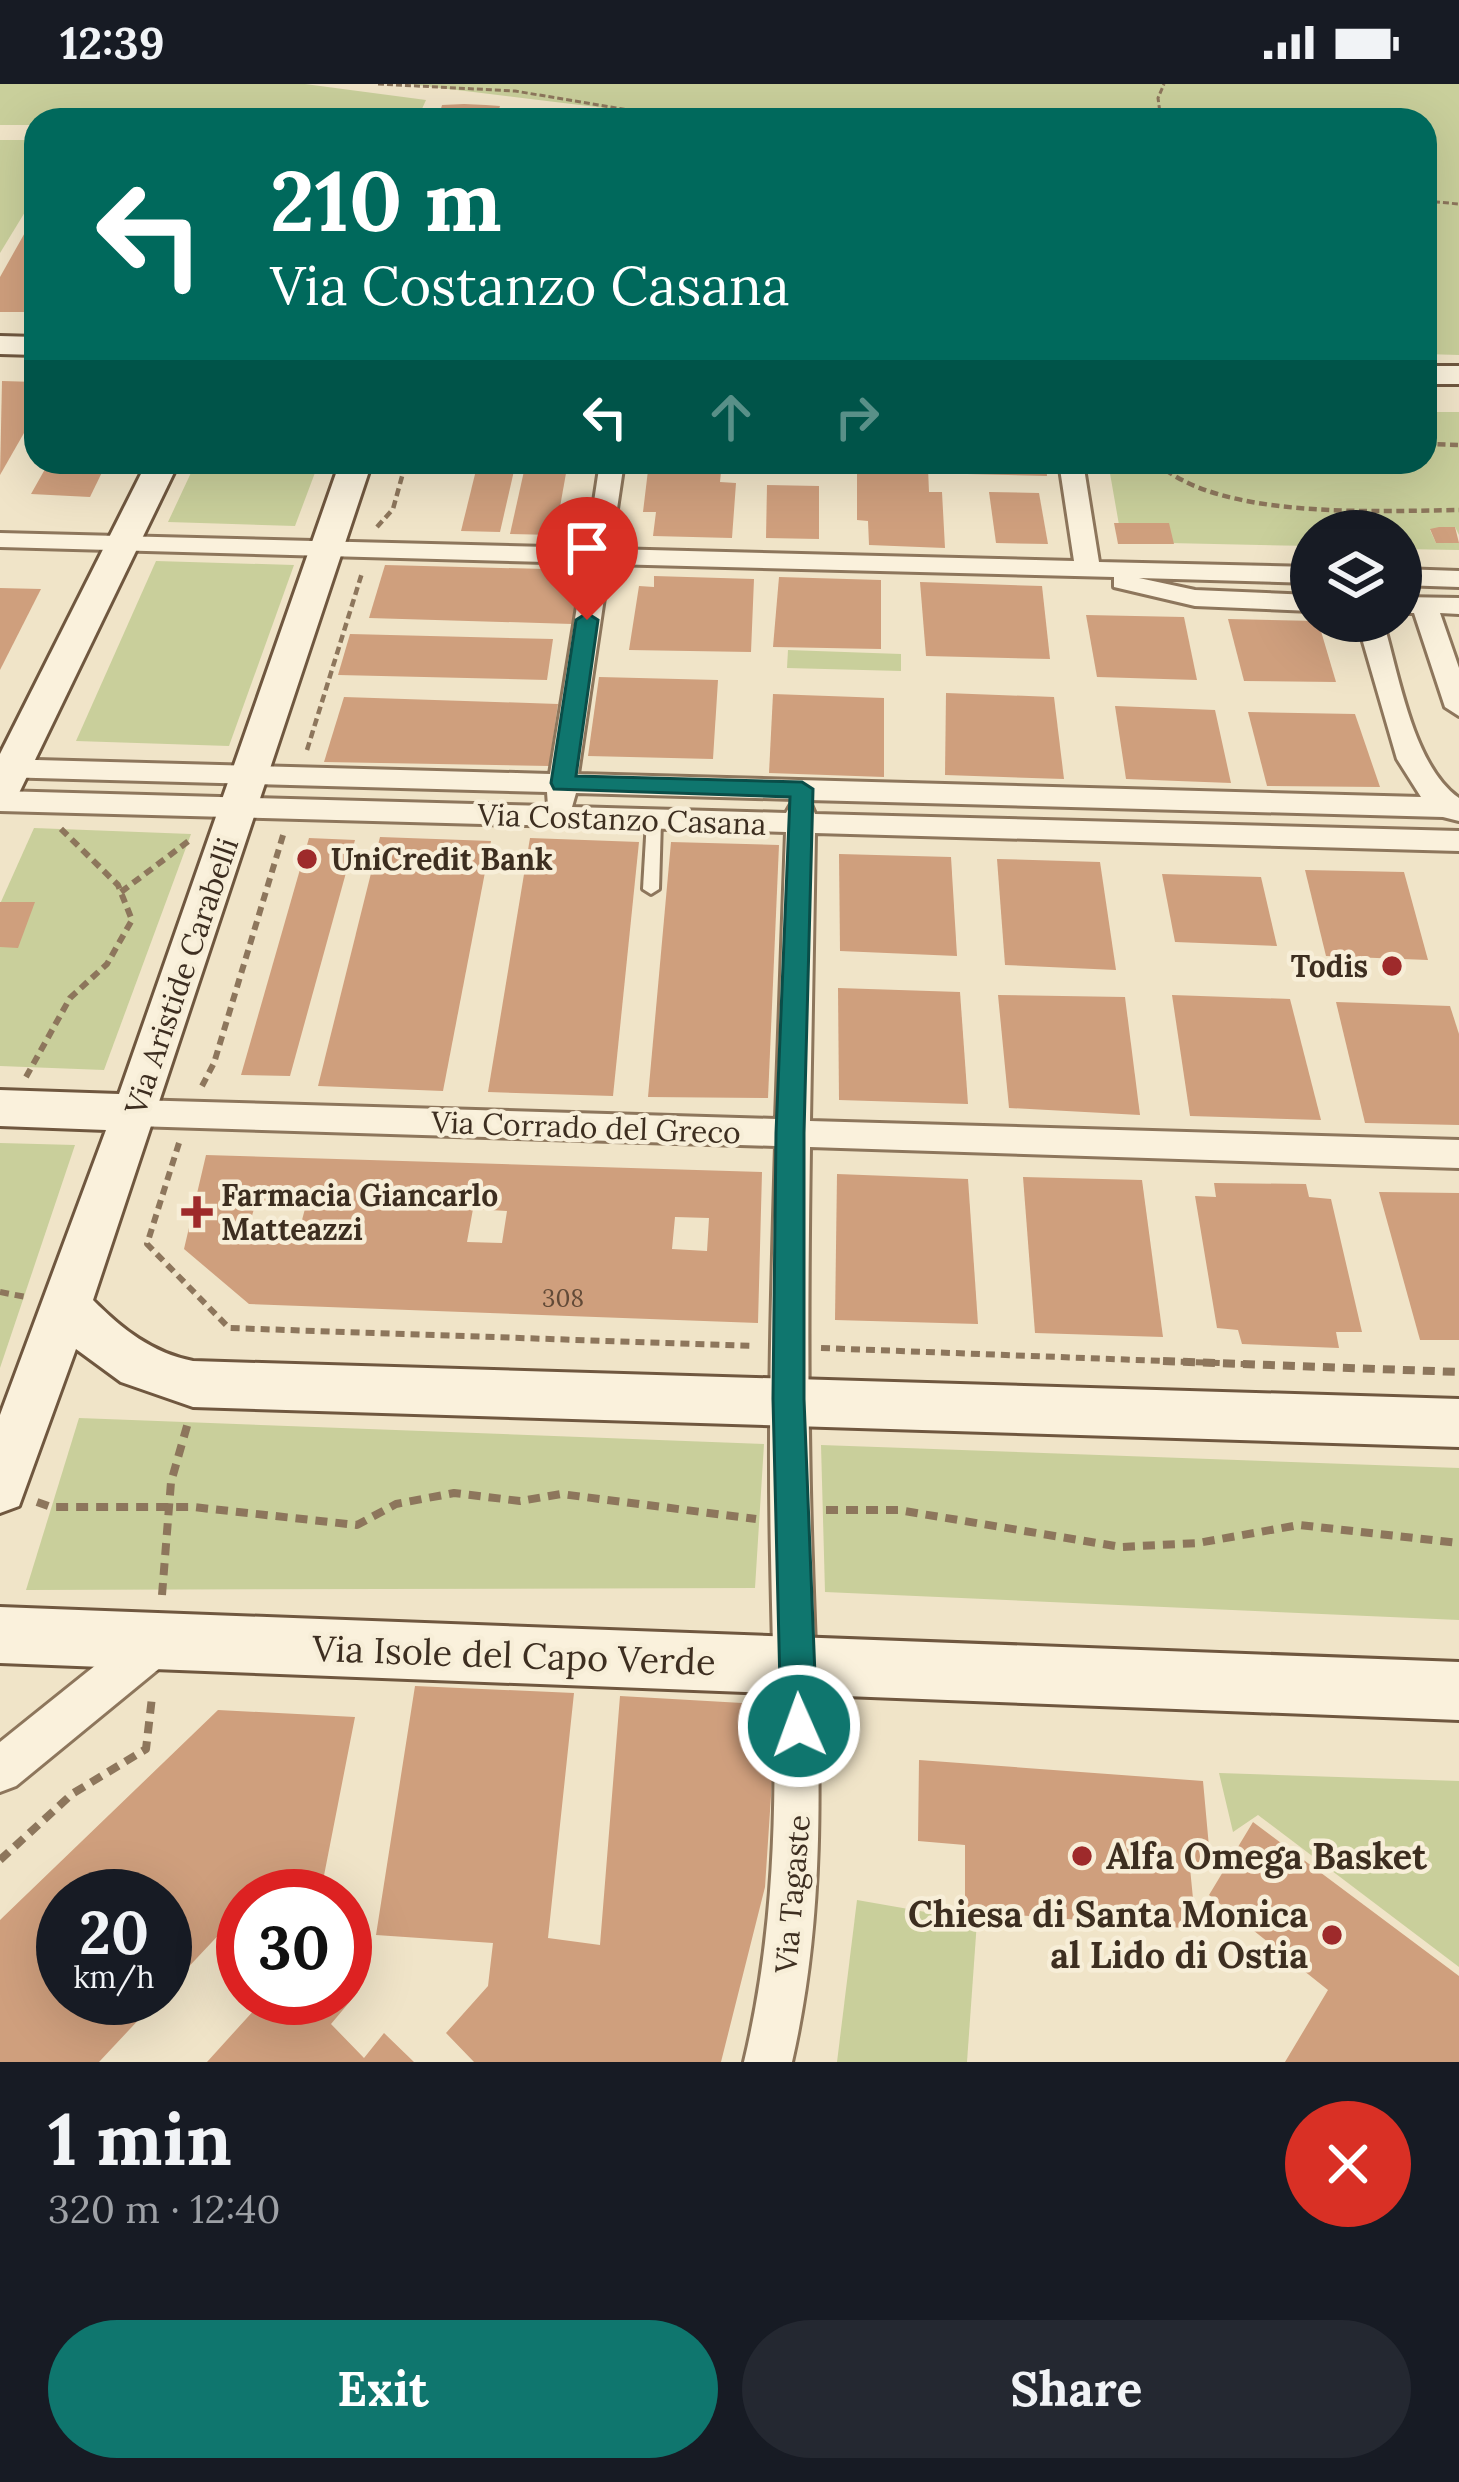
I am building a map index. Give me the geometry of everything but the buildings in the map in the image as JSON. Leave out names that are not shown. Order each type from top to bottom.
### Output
[{"type":"street","points":[[3,783],[157,474]]},
{"type":"street","name":"Via Aristide Carabelli","points":[[0,1488],[47,1303],[135,1113],[234,798],[352,474]]},
{"type":"street","points":[[559,817],[610,474]]},
{"type":"street","points":[[1074,474],[1088,569]]},
{"type":"street","points":[[0,540],[1290,574]]},
{"type":"street","points":[[1088,569],[1177,596],[1290,602]]},
{"type":"street","points":[[1422,578],[1459,579]]},
{"type":"street","points":[[1422,605],[1459,606]]},
{"type":"street","points":[[1422,625],[1459,706]]},
{"type":"street","points":[[1376,642],[1416,770],[1428,788],[1458,811]]},
{"type":"street","name":"Via Costanzo Casana","points":[[3,783],[654,820],[801,807],[1458,811]]},
{"type":"street","name":"Via Costanzo Casana","points":[[3,783],[39,803],[563,783],[801,807],[1459,842]]},
{"type":"street","name":"Via Tagaste","points":[[768,2062],[783,1994],[796,1871],[790,1133],[801,807]]},
{"type":"street","name":"Via Corrado del Greco","points":[[4,1108],[1459,1154]]},
{"type":"street","points":[[47,1303],[121,1358],[164,1379],[193,1384],[1459,1423]]},
{"type":"street","name":"Via Isole del Capo Verde","points":[[0,1635],[1459,1691]]},
{"type":"street","points":[[0,1770],[158,1642]]},
{"type":"lane","points":[[651,889],[654,820]]},
{"type":"path","points":[[377,84],[515,92],[614,108]]},
{"type":"path","points":[[1167,474],[1266,502],[1337,509],[1459,510]]},
{"type":"path","points":[[121,892],[201,832],[234,798]]},
{"type":"path","points":[[4,1108],[70,998],[107,964],[133,920],[121,892],[39,803]]},
{"type":"path","points":[[0,1292],[47,1303]]},
{"type":"path","points":[[0,1860],[72,1794],[146,1749],[169,1510],[181,1436]]},
{"type":"path","points":[[51,1507],[193,1507],[357,1526],[396,1504],[454,1493],[520,1501],[561,1494],[760,1520]]},
{"type":"path","points":[[823,1510],[898,1510],[1121,1547],[1198,1543],[1298,1525],[1459,1543]]},
{"type":"green space","points":[[0,84],[305,84],[426,100],[422,108],[24,108],[24,125],[0,125]]},
{"type":"green space","points":[[408,84],[1459,84],[1459,355],[1437,354],[1437,108],[605,108]]},
{"type":"green space","points":[[0,140],[24,140],[24,214],[0,253]]},
{"type":"green space","points":[[1437,412],[1459,412],[1459,535],[1455,527],[1430,530],[1436,543],[1459,543],[1459,550],[1422,549],[1422,510],[1290,510],[1290,546],[1122,542],[1110,474],[1437,474]]},
{"type":"green space","points":[[190,474],[314,474],[295,526],[168,522]]},
{"type":"green space","points":[[156,561],[294,565],[229,746],[76,741]]},
{"type":"green space","points":[[788,650],[901,654],[901,671],[787,668]]},
{"type":"green space","points":[[34,828],[191,834],[104,1070],[0,1066],[0,904]]},
{"type":"green space","points":[[0,1143],[75,1145],[0,1368]]},
{"type":"green space","points":[[79,1418],[764,1444],[755,1588],[26,1590]]},
{"type":"green space","points":[[821,1445],[1459,1468],[1459,1620],[825,1592]]},
{"type":"green space","points":[[1219,1773],[1459,1781],[1459,1967],[1258,1815],[1233,1832]]},
{"type":"green space","points":[[857,1900],[977,1921],[967,2062],[837,2062]]},
{"type":"place","name":"UniCredit Bank","points":[[307,859]]},
{"type":"place","name":"Todis","points":[[1392,966]]},
{"type":"place","name":"Farmacia Giancarlo Matteazzi","points":[[197,1212]]},
{"type":"place","name":"Alfa Omega Basket","points":[[1082,1856]]},
{"type":"place","name":"Chiesa di Santa Monica al Lido di Ostia","points":[[1332,1935]]},
{"type":"route","points":[[587,620],[563,783],[802,789],[790,1133],[789,1399],[799,1726]]}]
